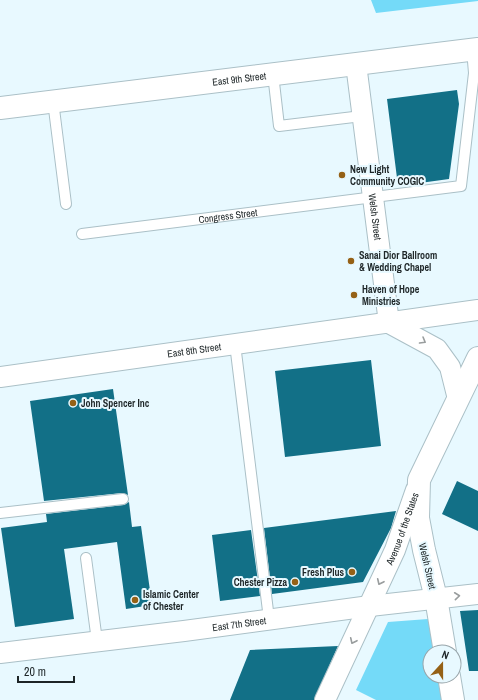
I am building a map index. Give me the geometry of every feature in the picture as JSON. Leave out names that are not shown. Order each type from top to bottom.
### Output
[{"type":"main road","name":"East 9th Street","points":[[0,108],[475,49]]},
{"type":"main road","name":"Avenue of the States","points":[[419,480],[478,358]]},
{"type":"main road","name":"Welsh Street","points":[[419,480],[418,518],[436,598],[444,644]]},
{"type":"main road","points":[[450,684],[453,700]]},
{"type":"street","name":"Welsh Street","points":[[356,64],[389,323]]},
{"type":"street","name":"East 8th Street","points":[[0,377],[478,310]]},
{"type":"street","points":[[389,323],[437,349],[450,367],[458,399]]},
{"type":"street","name":"Avenue of the States","points":[[325,700],[395,550],[419,480]]},
{"type":"street","name":"East 7th Street","points":[[0,653],[370,606],[478,594]]},
{"type":"lane","name":"Congress Street","points":[[82,234],[461,186],[474,73],[475,49]]},
{"type":"lane","points":[[273,74],[279,126],[362,116]]},
{"type":"lane","points":[[53,101],[66,204]]},
{"type":"lane","points":[[235,344],[269,620]]},
{"type":"lane","points":[[0,513],[123,499]]},
{"type":"lane","points":[[86,558],[97,641]]},
{"type":"shaded area","points":[[371,0],[478,0],[478,1],[376,13]]},
{"type":"shaded area","points":[[428,619],[433,644],[422,644],[422,684],[440,684],[443,700],[376,700],[356,690],[388,622]]},
{"type":"building","points":[[457,90],[459,104],[449,179],[398,186],[387,99]]},
{"type":"building","points":[[371,360],[381,446],[285,457],[275,371]]},
{"type":"building","points":[[113,389],[128,495],[122,493],[44,501],[30,401]]},
{"type":"building","points":[[457,481],[478,491],[478,531],[442,514]]},
{"type":"building","points":[[129,502],[132,527],[141,526],[152,605],[126,609],[117,542],[64,549],[74,619],[15,627],[1,528],[47,522],[46,514],[124,505]]},
{"type":"building","points":[[396,511],[391,528],[363,582],[272,594],[264,528]]},
{"type":"building","points":[[251,530],[260,596],[220,601],[212,535]]},
{"type":"building","points":[[478,610],[478,671],[469,671],[460,611]]},
{"type":"building","points":[[338,646],[314,700],[230,700],[250,650]]},
{"type":"place","name":"New Light Community COGIC","points":[[342,175]]},
{"type":"place","name":"Sanai Dior Ballroom & Wedding Chapel","points":[[351,261]]},
{"type":"place","name":"Haven of Hope Ministries","points":[[354,295]]},
{"type":"place","name":"John Spencer Inc","points":[[73,403]]},
{"type":"place","name":"Fresh Plus","points":[[352,572]]},
{"type":"place","name":"Chester Pizza","points":[[295,582]]},
{"type":"place","name":"Islamic Center of Chester","points":[[135,600]]}]
